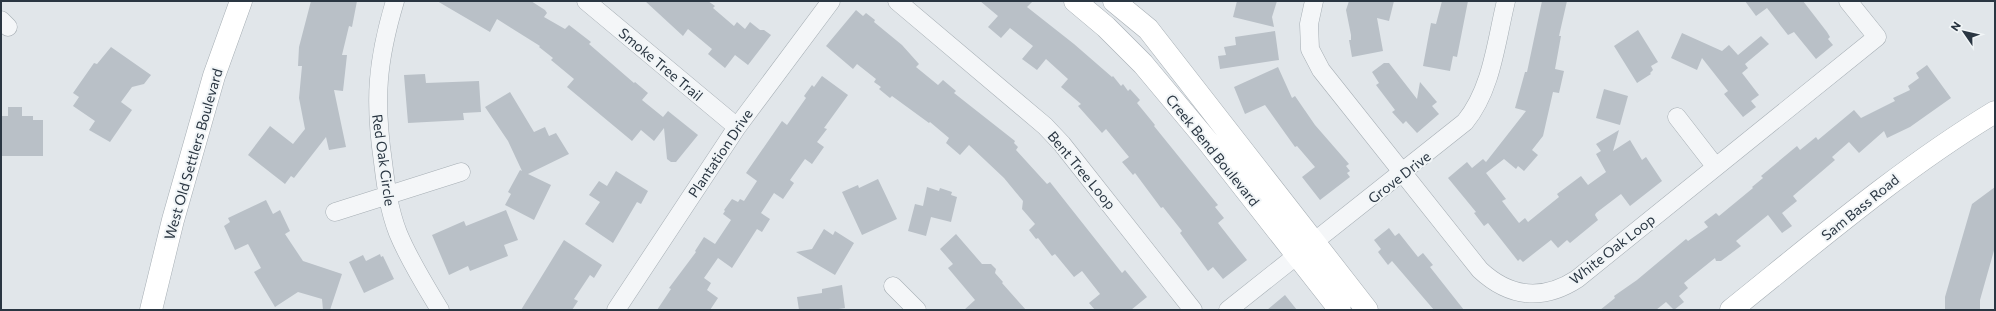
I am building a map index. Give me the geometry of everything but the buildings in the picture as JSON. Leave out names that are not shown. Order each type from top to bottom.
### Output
[{"type":"street","name":"West Old Settlers Boulevard","points":[[151,310],[173,220],[214,76],[241,1]]},
{"type":"street","name":"Red Oak Circle","points":[[395,1],[382,48],[377,98],[377,122],[387,195],[398,232],[409,256],[440,310]]},
{"type":"street","name":"Smoke Tree Trail","points":[[586,1],[737,127]]},
{"type":"street","name":"Plantation Drive","points":[[616,310],[737,127],[831,1]]},
{"type":"street","name":"Bent Tree Loop","points":[[897,1],[1045,126],[1062,144],[1193,310]]},
{"type":"street","name":"Creek Bend Boulevard","points":[[1075,1],[1106,27],[1143,64],[1306,250],[1367,310]]},
{"type":"street","name":"Creek Bend Boulevard","points":[[1114,1],[1148,29],[1306,250],[1340,310]]},
{"type":"street","name":"White Oak Loop","points":[[1314,1],[1309,24],[1310,49],[1321,70],[1480,270],[1499,285],[1515,292],[1532,293],[1549,291],[1577,279],[1715,166],[1877,38],[1848,1]]},
{"type":"street","name":"Grove Drive","points":[[1228,310],[1460,128],[1476,109],[1484,93],[1506,1]]},
{"type":"street","name":"Sam Bass Road","points":[[1731,310],[1897,177],[1954,137],[1995,112]]},
{"type":"street","points":[[1677,117],[1715,166]]},
{"type":"street","points":[[335,212],[461,172]]},
{"type":"street","points":[[893,286],[917,310]]}]
